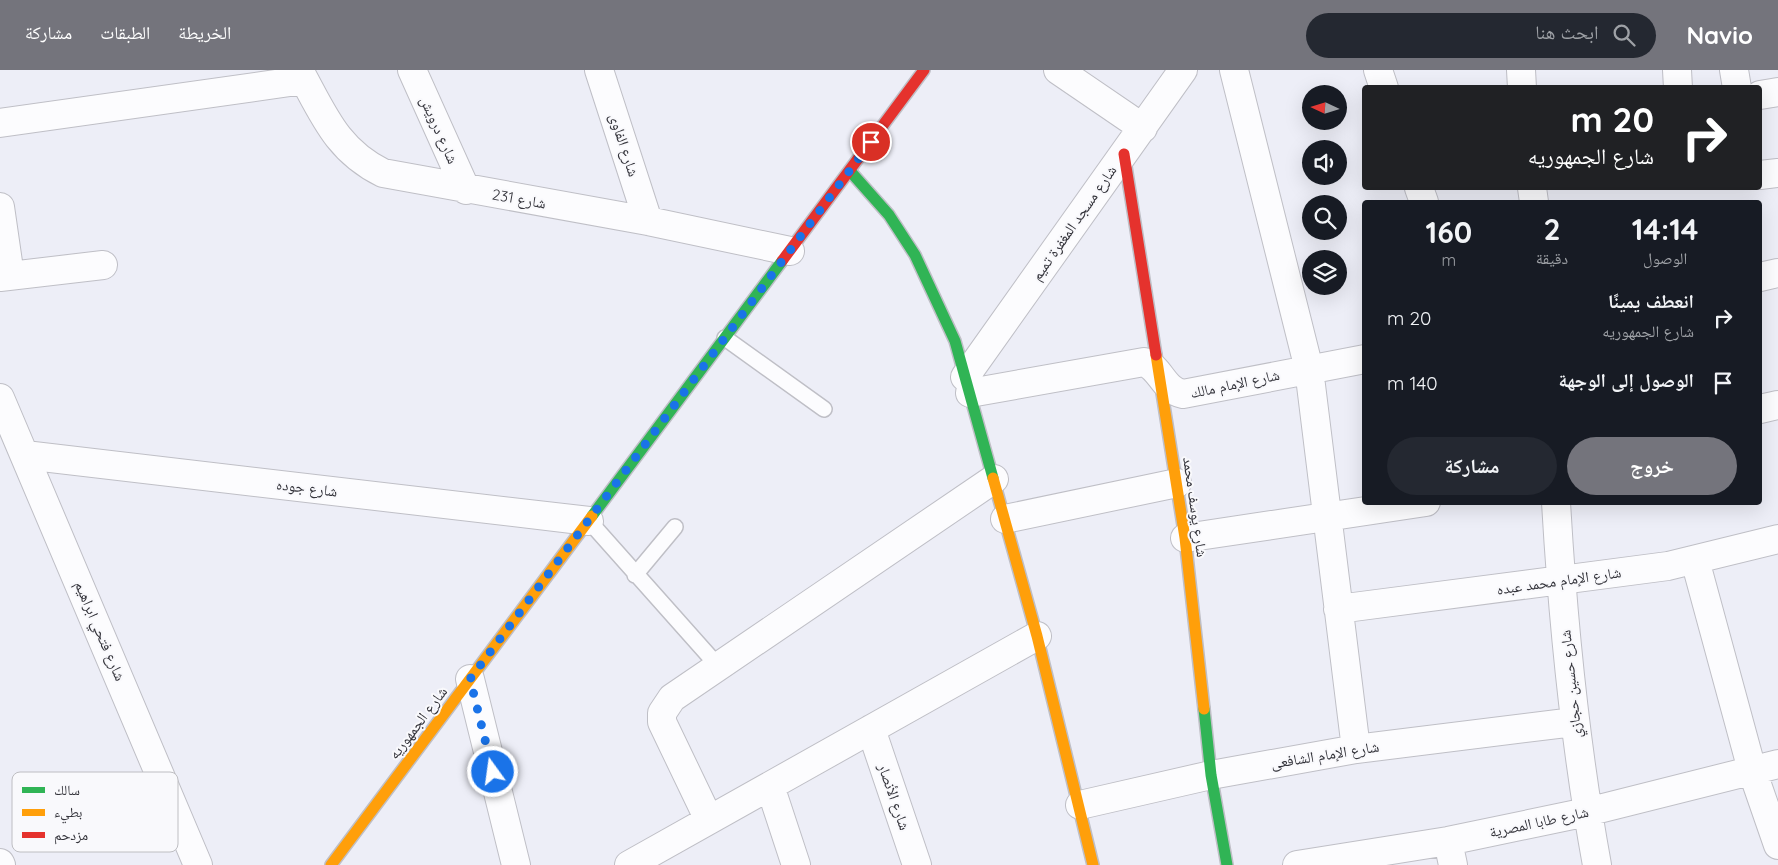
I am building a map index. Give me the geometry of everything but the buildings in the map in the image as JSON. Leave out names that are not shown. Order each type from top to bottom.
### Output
[{"type":"street","name":"شارع درويش","points":[[412,70],[466,190]]},
{"type":"street","name":"شارع الفاوى","points":[[599,70],[648,221]]},
{"type":"street","name":"شارع الجمهوريه","points":[[331,865],[924,70]]},
{"type":"street","points":[[1058,70],[1143,128]]},
{"type":"street","name":"شارع مسجد المغفرة تميم","points":[[968,385],[1124,154],[1184,70]]},
{"type":"street","points":[[1234,70],[1309,369],[1356,749]]},
{"type":"street","points":[[1378,70],[1383,85]]},
{"type":"street","points":[[1521,70],[1522,85]]},
{"type":"street","points":[[1677,70],[1678,85]]},
{"type":"street","points":[[1734,70],[1736,85]]},
{"type":"street","name":"شارع 231","points":[[302,75],[339,140],[366,165],[383,173],[466,190],[648,221],[790,251]]},
{"type":"street","points":[[0,123],[302,75]]},
{"type":"street","points":[[1762,95],[1778,92]]},
{"type":"street","name":"شارع يوسف محمد","points":[[1124,154],[1185,538],[1211,775],[1227,865]]},
{"type":"street","points":[[850,171],[888,215],[915,255],[955,341],[1037,636],[1080,805],[1093,865]]},
{"type":"street","points":[[1762,175],[1778,173]]},
{"type":"street","points":[[0,206],[5,276],[103,265]]},
{"type":"street","points":[[1762,276],[1778,272]]},
{"type":"street","name":"شارع الإمام مالك","points":[[968,385],[1144,362],[1152,366],[1172,391],[1183,394],[1362,360]]},
{"type":"street","name":"شارع فتحي ابراهيم","points":[[0,398],[159,772]]},
{"type":"street","points":[[1762,409],[1778,405]]},
{"type":"street","name":"شارع جوده","points":[[25,455],[589,521]]},
{"type":"street","points":[[709,820],[662,722],[662,713],[672,698],[994,479]]},
{"type":"street","points":[[1005,519],[1177,483]]},
{"type":"street","points":[[1185,538],[1406,505]]},
{"type":"street","name":"شارع حسين حجازي","points":[[1556,505],[1561,582],[1574,722],[1597,865]]},
{"type":"street","name":"شارع الإمام محمد عبده","points":[[1338,609],[1561,582],[1696,560],[1778,539]]},
{"type":"street","points":[[1696,560],[1765,767],[1778,845]]},
{"type":"street","points":[[629,865],[1037,636]]},
{"type":"street","points":[[470,679],[516,865]]},
{"type":"street","name":"شارع الإمام الشافعى","points":[[1080,805],[1211,775],[1356,749],[1574,722]]},
{"type":"street","name":"شارع الأنصار","points":[[871,729],[917,865]]},
{"type":"street","name":"شارع طابا المصرية","points":[[1297,865],[1451,853],[1587,812],[1765,767]]},
{"type":"street","points":[[770,786],[796,865]]},
{"type":"street","name":"شارع فتحي ابراهيم","points":[[178,818],[198,865]]},
{"type":"lane","points":[[725,338],[824,409]]},
{"type":"lane","points":[[589,521],[635,575],[718,666]]},
{"type":"lane","points":[[635,575],[675,527]]},
{"type":"traffic: fast","points":[[850,171],[889,215],[915,255],[955,341],[993,478]]},
{"type":"traffic: fast","points":[[592,516],[782,261]]},
{"type":"traffic: fast","points":[[1204,709],[1211,775],[1227,865]]},
{"type":"traffic: slow","points":[[1156,355],[1185,538],[1204,709]]},
{"type":"traffic: slow","points":[[993,478],[1037,636],[1093,865]]},
{"type":"traffic: slow","points":[[331,865],[592,516]]},
{"type":"traffic: jam","points":[[782,261],[924,70]]},
{"type":"traffic: jam","points":[[1124,154],[1156,355]]},
{"type":"route","points":[[493,772],[470,679],[871,142]]}]
